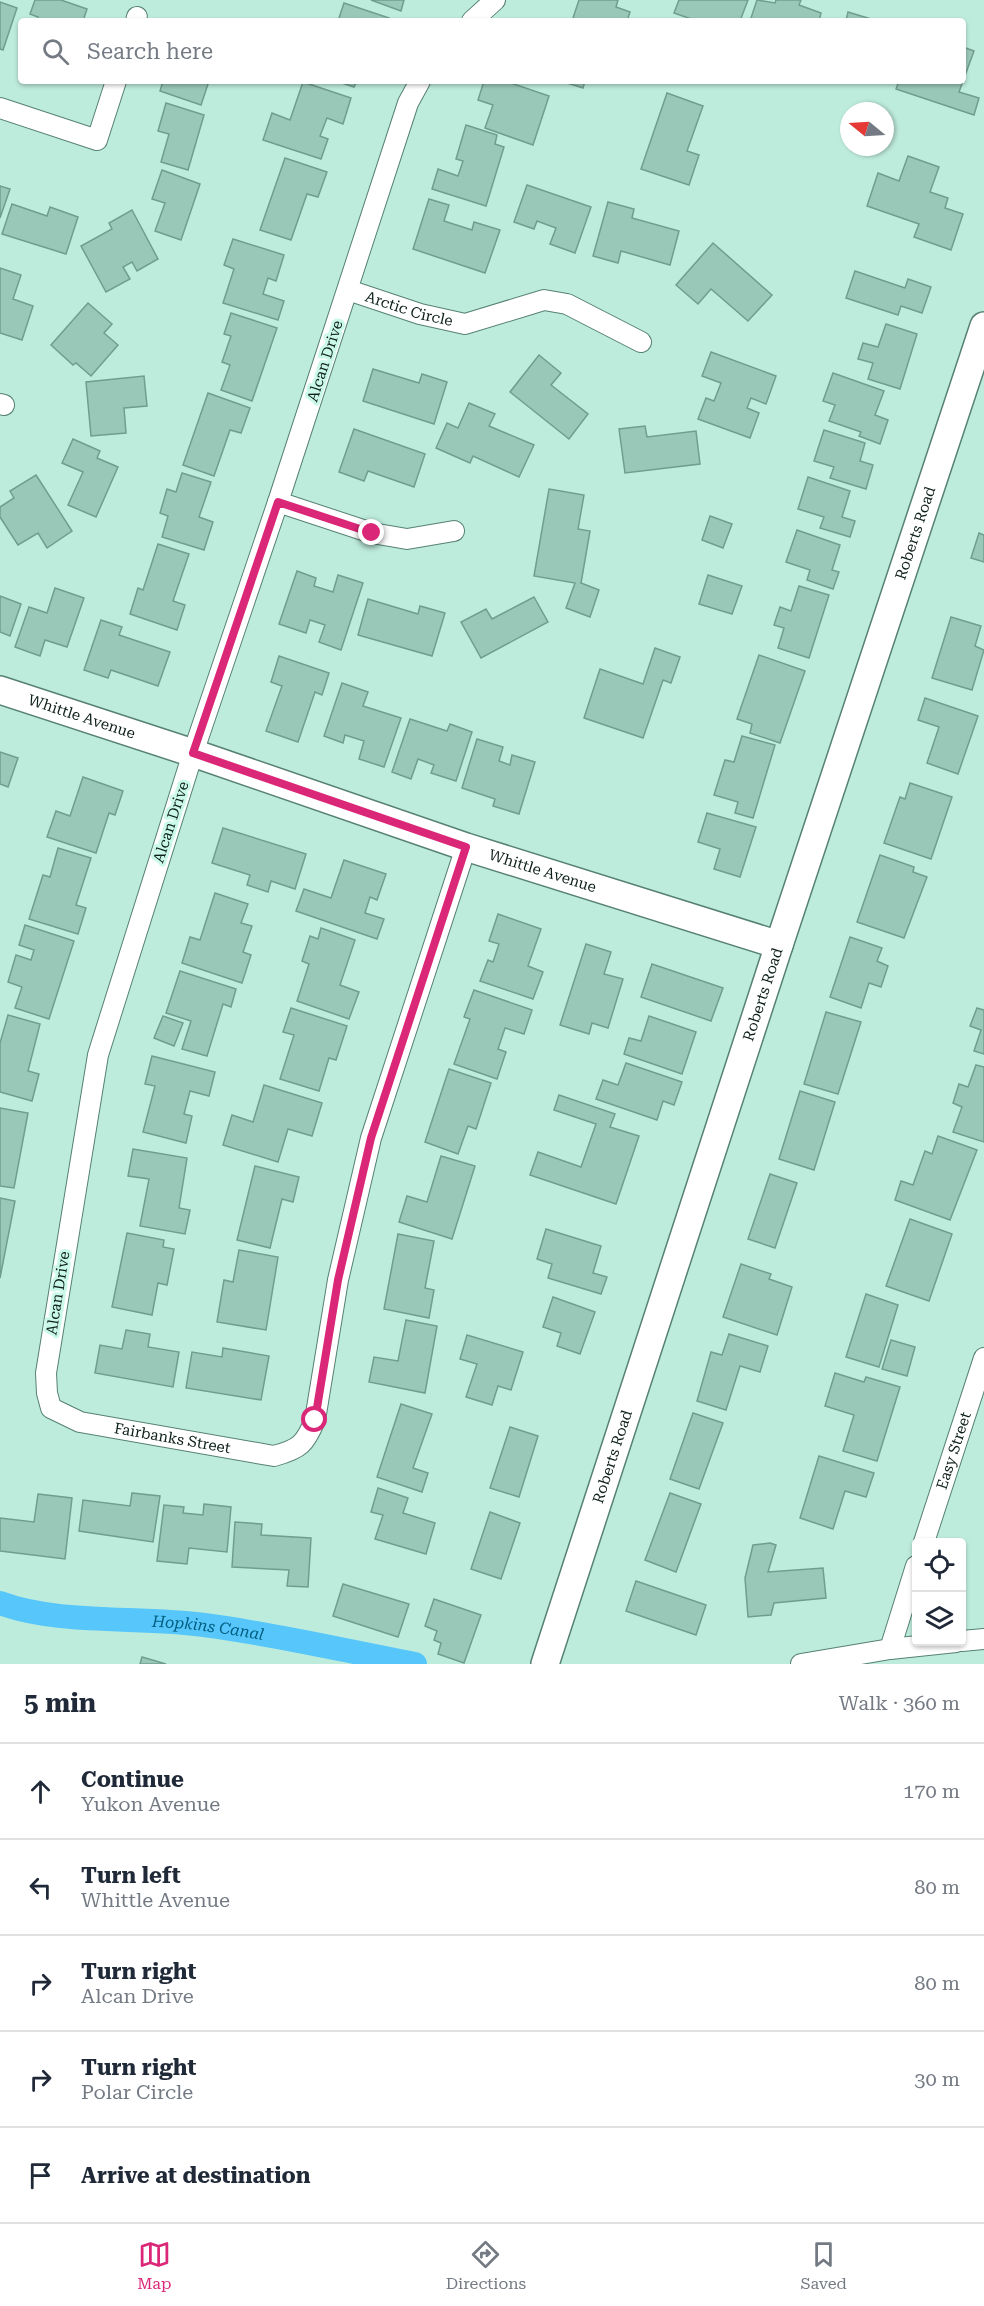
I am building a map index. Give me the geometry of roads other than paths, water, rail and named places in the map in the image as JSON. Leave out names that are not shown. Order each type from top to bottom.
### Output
[{"type":"street","points":[[475,18],[495,0]]},
{"type":"street","points":[[0,108],[97,140],[115,84]]},
{"type":"street","name":"Alcan Drive","points":[[51,1407],[46,1393],[46,1373],[98,1055],[193,753],[278,502],[408,103],[418,84]]},
{"type":"street","name":"Arctic Circle","points":[[348,290],[420,314],[465,324],[544,300],[567,304],[641,342]]},
{"type":"street","name":"Roberts Road","points":[[548,1663],[779,945],[984,327]]},
{"type":"street","points":[[278,502],[372,533],[407,539],[454,531]]},
{"type":"street","name":"Whittle Avenue","points":[[0,690],[193,753],[466,847],[779,945]]},
{"type":"street","name":"Fairbanks Street","points":[[51,1407],[80,1422],[274,1456],[298,1448],[308,1437],[315,1420],[338,1280],[371,1138],[466,847]]},
{"type":"street","name":"Easy Street","points":[[925,1538],[984,1358]]},
{"type":"street","points":[[890,1648],[912,1579]]},
{"type":"street","points":[[966,1641],[984,1639]]},
{"type":"street","points":[[801,1664],[912,1646]]},
{"type":"waterway","name":"Hopkins Canal","points":[[0,1603],[23,1610],[73,1617],[180,1622],[231,1629],[415,1664]]}]
